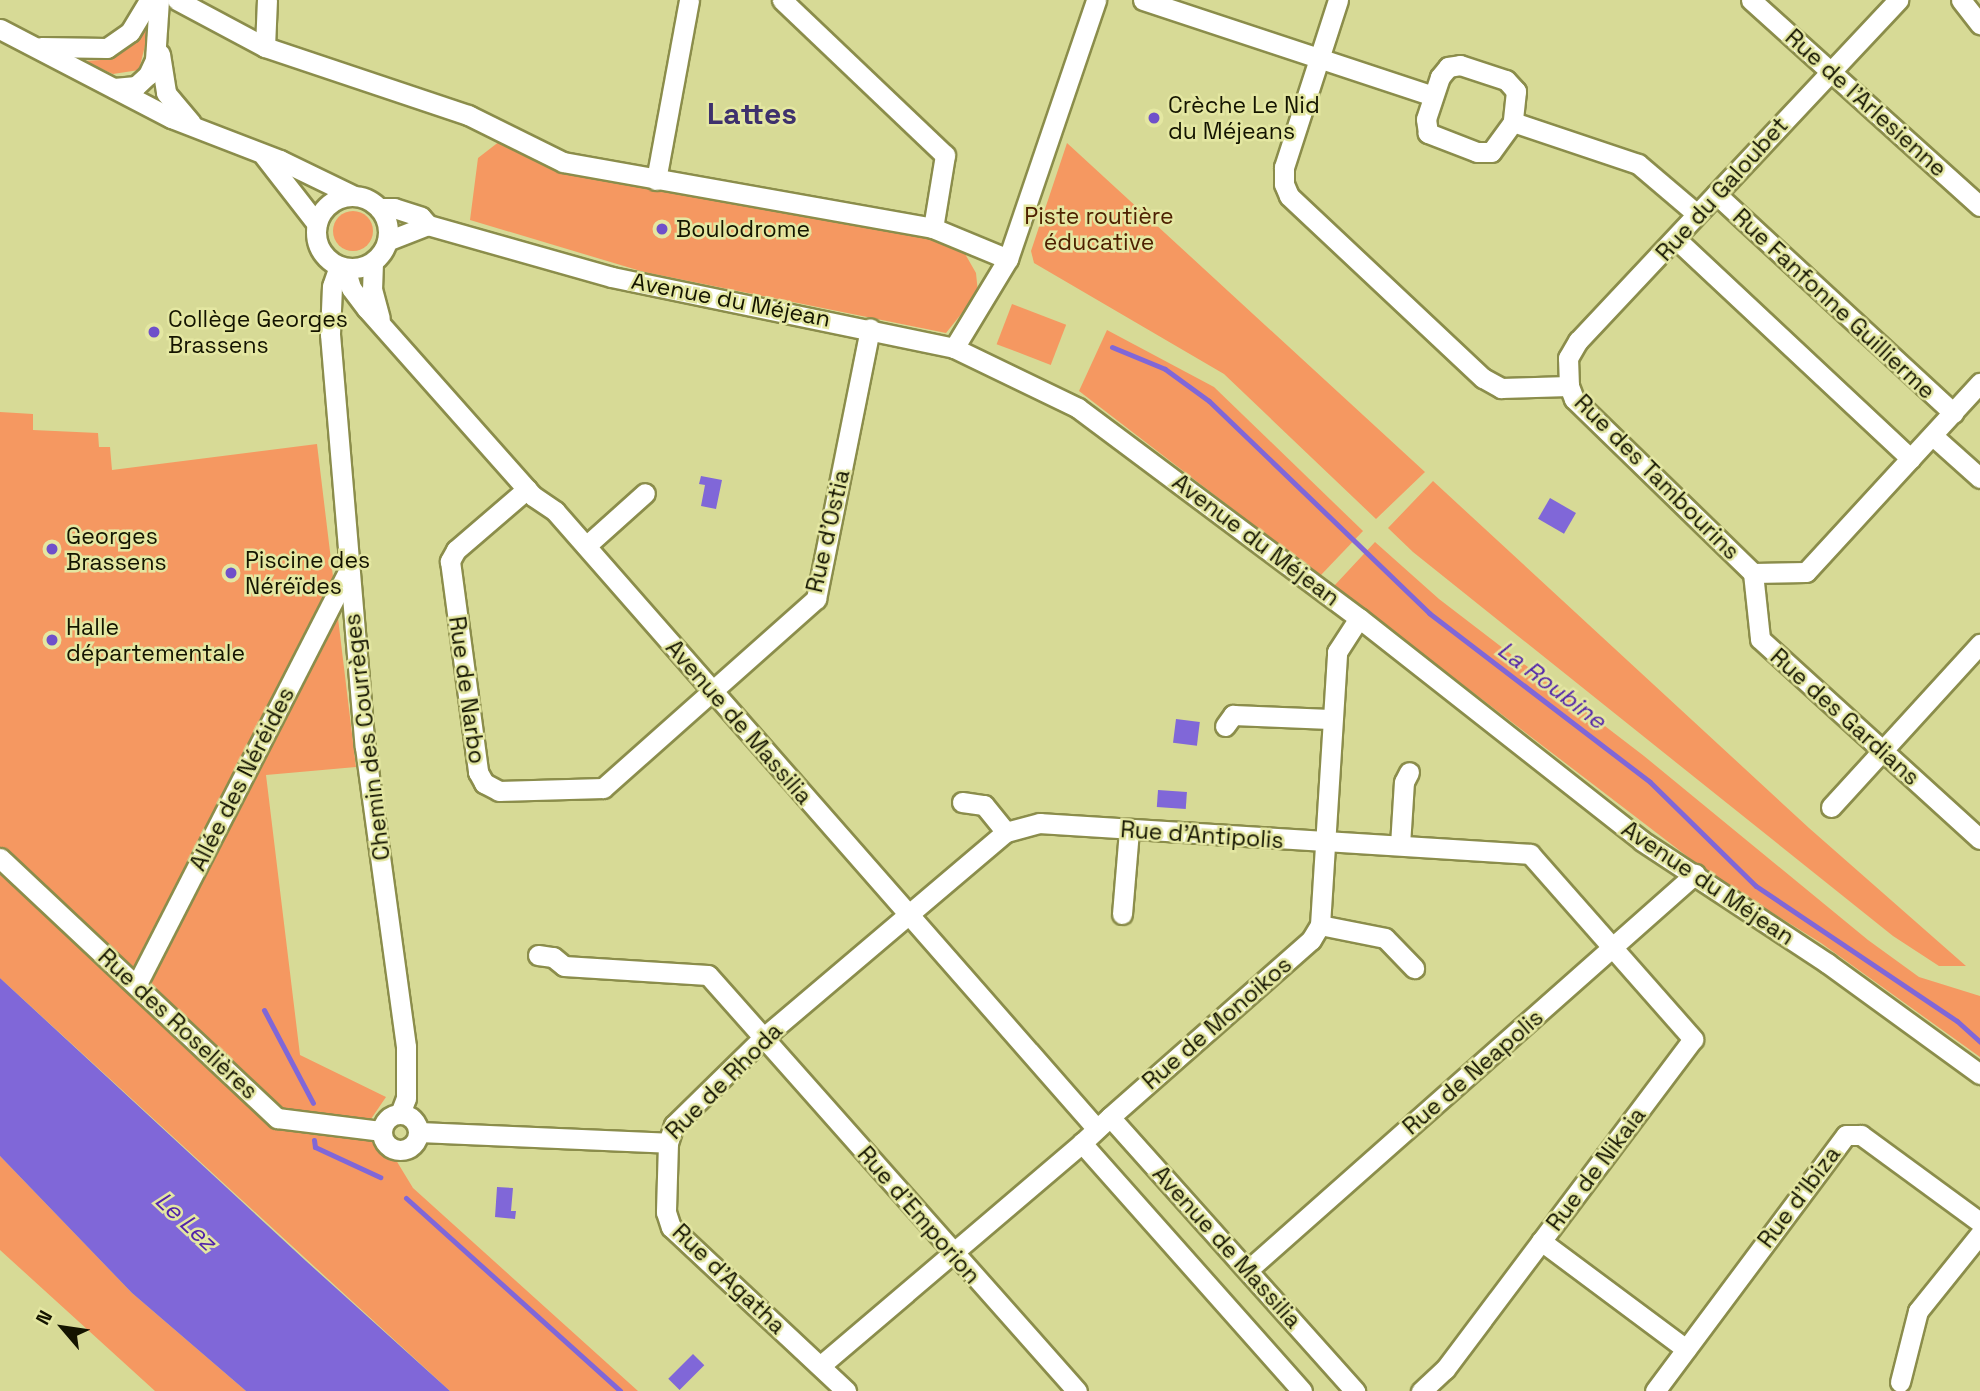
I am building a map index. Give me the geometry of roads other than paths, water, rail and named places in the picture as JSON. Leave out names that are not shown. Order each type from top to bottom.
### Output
[{"type":"street","points":[[30,46],[107,48],[130,32],[149,0]]},
{"type":"street","points":[[159,0],[160,74],[166,93],[192,124]]},
{"type":"street","points":[[177,0],[265,47],[468,115],[563,162],[933,228],[1008,259]]},
{"type":"street","points":[[265,47],[268,0]]},
{"type":"street","points":[[656,180],[689,0]]},
{"type":"street","points":[[782,0],[945,155],[933,228]]},
{"type":"street","points":[[954,348],[1008,259],[1096,0]]},
{"type":"street","points":[[1143,0],[1433,96]]},
{"type":"street","points":[[1321,58],[1338,0]]},
{"type":"street","name":"Rue de l'Arlesienne","points":[[1751,0],[1831,69],[1980,206]]},
{"type":"street","name":"Rue du Galoubet","points":[[1569,386],[1568,358],[1578,341],[1677,240],[1697,214],[1898,0]]},
{"type":"street","points":[[1961,0],[1980,24]]},
{"type":"street","points":[[0,29],[113,88],[379,208],[385,218],[387,241]]},
{"type":"street","points":[[113,88],[144,82],[155,60],[159,33]]},
{"type":"street","name":"Rue des Tambourins","points":[[1321,58],[1284,167],[1284,184],[1289,195],[1483,378],[1500,388],[1569,386],[1574,399],[1753,573],[1806,572],[1933,436]]},
{"type":"street","points":[[1460,65],[1513,86],[1513,122],[1491,152],[1477,152],[1427,133],[1433,96],[1448,67],[1460,65]]},
{"type":"street","points":[[1513,122],[1638,164],[1697,214]]},
{"type":"street","points":[[264,156],[317,225],[319,246],[342,267],[373,262],[387,241],[428,225]]},
{"type":"street","name":"Rue Fanfonne Guillierme","points":[[1716,194],[1953,413]]},
{"type":"street","points":[[317,225],[331,204],[354,196]]},
{"type":"street","name":"Avenue du Méjean","points":[[379,208],[421,217],[428,225],[612,277],[870,328],[954,348],[1078,408],[1359,618],[1642,841],[1695,874],[1980,1074]]},
{"type":"street","points":[[1677,240],[1911,459]]},
{"type":"street","name":"Avenue de Massilia","points":[[373,262],[374,314]]},
{"type":"street","name":"Avenue de Massilia","points":[[342,267],[351,288],[527,489],[555,511],[907,915],[1103,1122],[1249,1269],[1356,1391]]},
{"type":"street","name":"Chemin des Courrèges","points":[[342,267],[329,318],[348,573],[365,747],[406,1047],[406,1098],[400,1114]]},
{"type":"street","points":[[329,318],[350,308],[374,314]]},
{"type":"street","name":"Rue d'Ostia","points":[[713,693],[816,599],[870,328]]},
{"type":"street","points":[[1980,383],[1933,436],[1980,478]]},
{"type":"street","name":"Rue de Narbo","points":[[527,489],[456,551],[450,561],[478,772],[484,783],[499,791],[603,788],[713,693]]},
{"type":"street","points":[[586,546],[645,493]]},
{"type":"street","name":"Allée des Néréides","points":[[136,984],[348,573]]},
{"type":"street","name":"Rue des Gardians","points":[[1753,573],[1760,639],[1980,839]]},
{"type":"street","points":[[1359,618],[1337,652],[1330,719],[1320,925],[1385,938],[1414,968]]},
{"type":"street","points":[[1831,807],[1980,644]]},
{"type":"street","points":[[1226,726],[1233,715],[1330,719]]},
{"type":"street","points":[[1400,845],[1404,782],[1409,772]]},
{"type":"street","points":[[962,802],[984,805],[1006,832]]},
{"type":"street","name":"Rue d'Antipolis","points":[[907,915],[1006,832],[1040,823],[1530,854],[1613,948]]},
{"type":"street","points":[[1122,914],[1129,830]]},
{"type":"street","name":"Rue des Roselières","points":[[0,858],[277,1118],[382,1131]]},
{"type":"street","name":"Rue de Neapolis","points":[[1249,1269],[1695,874]]},
{"type":"street","name":"Rue de Rhoda","points":[[419,1132],[668,1143],[674,1125],[764,1037],[907,915]]},
{"type":"street","name":"Rue de Monoikos","points":[[1103,1122],[1311,940],[1320,925]]},
{"type":"street","name":"Rue de Nikaia","points":[[1421,1391],[1446,1369],[1693,1040],[1613,948]]},
{"type":"street","name":"Rue d'Emporion","points":[[538,954],[553,957],[565,966],[708,975],[1077,1391]]},
{"type":"street","points":[[400,1114],[411,1117],[419,1132],[416,1142],[401,1150],[385,1143],[382,1131],[385,1121],[400,1114]]},
{"type":"street","points":[[820,1366],[1082,1143],[1103,1122]]},
{"type":"street","name":"Rue d'Ibiza","points":[[1655,1391],[1846,1135],[1861,1135],[1980,1222]]},
{"type":"street","name":"Rue d'Agatha","points":[[668,1143],[666,1212],[671,1227],[846,1391]]},
{"type":"street","name":"Avenue de Massilia","points":[[1082,1143],[1302,1391]]},
{"type":"street","points":[[1900,1381],[1918,1311],[1980,1234]]},
{"type":"street","points":[[1541,1241],[1686,1349]]},
{"type":"water","points":[[701,476],[722,480],[716,509],[701,506],[705,485],[699,484]]},
{"type":"water","points":[[1550,498],[1576,513],[1564,534],[1538,519]]},
{"type":"water","points":[[1176,719],[1200,722],[1197,746],[1173,743]]},
{"type":"water","points":[[1158,790],[1187,792],[1186,809],[1157,807]]},
{"type":"water","name":"Le Lez","points":[[0,978],[450,1391],[246,1391],[132,1293],[0,1156]]},
{"type":"water","points":[[497,1187],[513,1188],[511,1211],[516,1211],[515,1219],[495,1217]]},
{"type":"water","points":[[693,1354],[704,1365],[680,1390],[668,1379]]},
{"type":"waterway","name":"La Roubine","points":[[1112,347],[1165,369],[1209,401],[1429,613],[1650,782],[1756,886],[1957,1021],[1980,1042]]},
{"type":"waterway","points":[[264,1010],[313,1103]]},
{"type":"waterway","points":[[314,1140],[315,1147],[380,1177]]},
{"type":"waterway","points":[[406,1198],[620,1391]]},
{"type":"place","name":"Crèche Le Nid du Méjeans","points":[[1154,118]]},
{"type":"place","name":"Boulodrome","points":[[662,229]]},
{"type":"place","name":"Collège Georges Brassens","points":[[154,332]]},
{"type":"place","name":"Georges Brassens","points":[[52,549]]},
{"type":"place","name":"Piscine des Néréïdes","points":[[231,573]]},
{"type":"place","name":"Halle départementale","points":[[52,640]]},
{"type":"district","name":"Lattes","points":[[752,114]]},
{"type":"park label","name":"Piste routière éducative","points":[[1099,229]]}]
